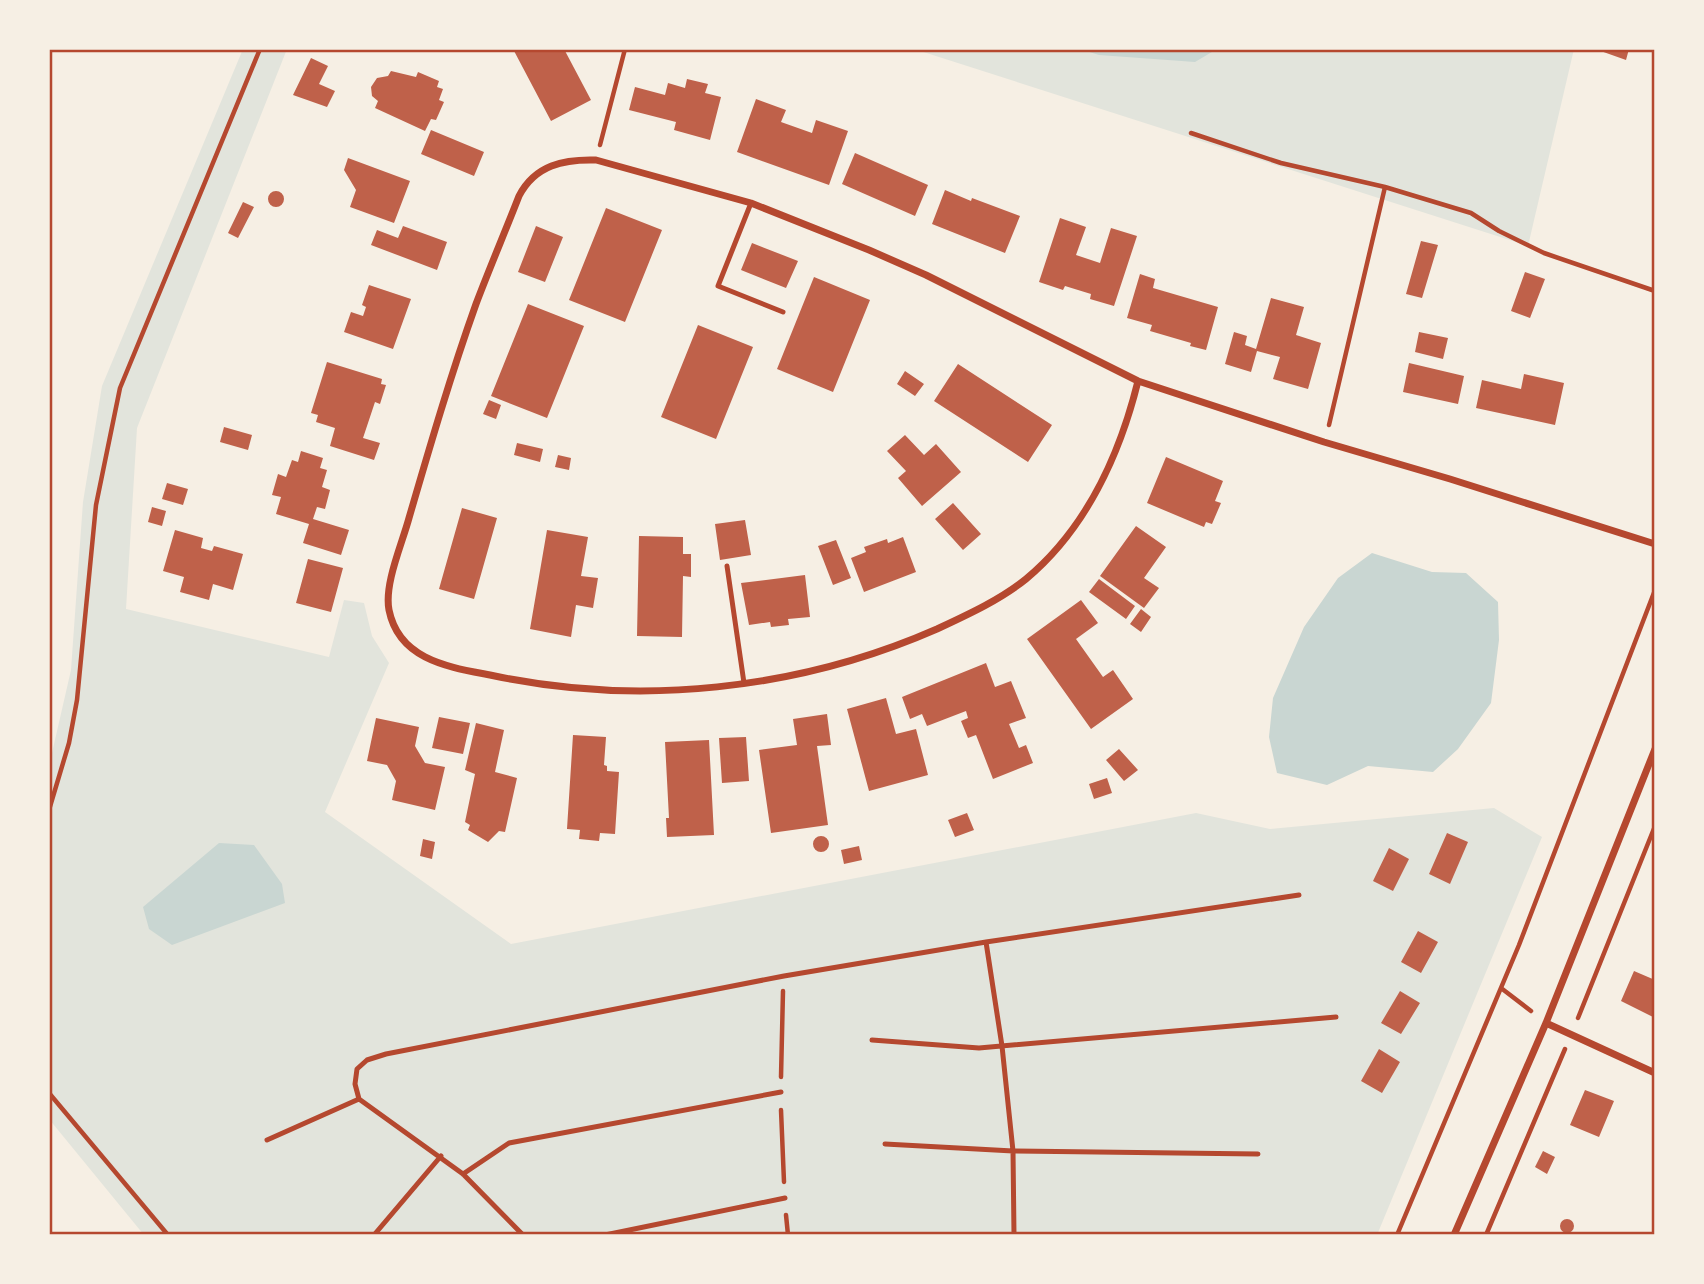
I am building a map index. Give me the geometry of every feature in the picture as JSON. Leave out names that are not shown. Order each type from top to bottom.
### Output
[{"type":"street","points":[[1138,381],[1132,407],[1110,464],[1094,496],[1050,556],[1025,580],[990,602],[914,639],[870,655],[769,680],[744,683],[664,691],[567,687],[502,678],[426,659],[415,652],[398,633],[389,610],[390,583],[429,450],[478,299],[519,196],[532,178],[549,166],[577,159],[596,160],[751,203],[926,275],[1138,381],[1324,442],[1655,544]]},
{"type":"street","points":[[1454,1235],[1546,1023],[1655,749]]},
{"type":"street","points":[[1546,1023],[1655,1073]]},
{"type":"lane","points":[[751,203],[718,286],[783,312]]},
{"type":"lane","points":[[727,566],[744,683]]},
{"type":"lane","points":[[523,1235],[463,1174],[359,1099],[355,1084],[357,1069],[367,1060],[387,1054],[784,976],[986,942],[1299,895]]},
{"type":"lane","points":[[986,942],[1002,1046],[1013,1151],[1014,1235]]},
{"type":"lane","points":[[872,1040],[979,1048],[1336,1017]]},
{"type":"lane","points":[[463,1174],[509,1143],[781,1093]]},
{"type":"lane","points":[[267,1140],[359,1099]]},
{"type":"lane","points":[[885,1144],[1013,1151],[1258,1154]]},
{"type":"lane","points":[[374,1235],[441,1156]]},
{"type":"lane","points":[[605,1235],[785,1199]]},
{"type":"path","points":[[49,810],[71,733],[96,505],[120,388],[261,49]]},
{"type":"path","points":[[596,160],[625,49]]},
{"type":"path","points":[[1191,133],[1282,163],[1385,187],[1471,213],[1499,231],[1544,253],[1655,291]]},
{"type":"path","points":[[1324,442],[1385,187]]},
{"type":"path","points":[[1397,1235],[1501,988],[1655,590]]},
{"type":"path","points":[[1501,988],[1546,1023]]},
{"type":"path","points":[[49,1093],[168,1235]]},
{"type":"shaded area","points":[[243,49],[287,49],[137,428],[126,609],[329,657],[344,600],[364,603],[372,636],[389,663],[325,812],[511,944],[1196,813],[1270,829],[1494,808],[1542,837],[1377,1235],[144,1235],[49,1119],[49,766],[71,670],[83,502],[102,386]]},
{"type":"shaded area","points":[[914,49],[1574,49],[1528,246]]},
{"type":"shaded area","points":[[1080,49],[1217,49],[1195,62],[1099,55]]},
{"type":"shaded area","points":[[1372,553],[1432,572],[1466,573],[1498,602],[1499,640],[1491,703],[1458,749],[1433,772],[1368,766],[1327,785],[1277,773],[1269,737],[1273,698],[1304,627],[1338,578]]},
{"type":"shaded area","points":[[219,843],[254,845],[282,884],[285,903],[172,945],[149,929],[143,907]]},
{"type":"building","points":[[513,49],[564,49],[591,100],[551,121]]},
{"type":"building","points":[[1595,49],[1629,49],[1626,60]]},
{"type":"building","points":[[311,58],[328,66],[319,84],[335,91],[327,107],[293,95]]},
{"type":"building","points":[[391,71],[416,77],[418,72],[439,81],[437,87],[443,89],[439,100],[444,102],[436,120],[431,119],[425,131],[375,108],[378,101],[372,96],[371,87],[377,78],[388,76]]},
{"type":"building","points":[[687,79],[708,84],[705,93],[721,97],[710,140],[674,130],[676,122],[629,110],[635,87],[665,95],[668,83],[685,88]]},
{"type":"building","points":[[756,99],[786,110],[781,122],[812,133],[816,120],[848,131],[829,185],[737,152]]},
{"type":"building","points":[[431,130],[484,152],[474,176],[421,154]]},
{"type":"building","points":[[855,153],[928,185],[915,216],[842,184]]},
{"type":"building","points":[[348,158],[410,181],[394,223],[350,207],[356,190],[344,170]]},
{"type":"building","points":[[945,190],[1020,216],[1005,253],[932,224]]},
{"type":"building","points":[[276,191],[282,193],[282,205],[276,207],[270,205],[268,199],[270,193]]},
{"type":"building","points":[[243,202],[254,207],[238,238],[228,233]]},
{"type":"building","points":[[606,208],[662,230],[625,322],[569,300]]},
{"type":"building","points":[[1060,218],[1086,227],[1076,255],[1100,263],[1111,228],[1137,236],[1114,306],[1090,299],[1091,294],[1065,286],[1063,290],[1039,282]]},
{"type":"building","points":[[403,226],[447,242],[437,270],[371,245],[377,230],[398,238]]},
{"type":"building","points":[[536,226],[563,237],[545,282],[518,272]]},
{"type":"building","points":[[1421,241],[1438,245],[1422,298],[1406,294]]},
{"type":"building","points":[[752,243],[798,261],[786,288],[741,270]]},
{"type":"building","points":[[1525,272],[1545,279],[1530,318],[1511,311]]},
{"type":"building","points":[[1140,274],[1155,279],[1153,288],[1218,307],[1206,350],[1150,331],[1152,325],[1127,318]]},
{"type":"building","points":[[814,277],[870,300],[833,392],[777,369]]},
{"type":"building","points":[[369,285],[411,299],[393,349],[344,332],[351,312],[363,316],[366,307],[362,305]]},
{"type":"building","points":[[1271,298],[1304,307],[1296,335],[1321,343],[1308,389],[1273,379],[1280,357],[1257,351],[1251,372],[1225,364],[1234,332],[1247,336],[1245,345],[1256,349]]},
{"type":"building","points":[[528,304],[584,326],[547,418],[491,396]]},
{"type":"building","points":[[698,325],[753,347],[716,439],[661,417]]},
{"type":"building","points":[[1419,332],[1448,338],[1443,359],[1415,352]]},
{"type":"building","points":[[327,362],[382,379],[381,384],[386,385],[380,404],[375,402],[363,438],[380,443],[374,460],[330,446],[335,428],[316,422],[318,415],[311,413]]},
{"type":"building","points":[[1409,363],[1464,376],[1458,404],[1403,392]]},
{"type":"building","points":[[958,364],[1052,425],[1028,462],[934,401]]},
{"type":"building","points":[[905,371],[924,384],[915,396],[897,384]]},
{"type":"building","points":[[1524,374],[1564,383],[1555,425],[1476,408],[1482,380],[1521,389]]},
{"type":"building","points":[[489,400],[501,405],[496,419],[483,414]]},
{"type":"building","points":[[224,427],[252,435],[248,450],[220,442]]},
{"type":"building","points":[[905,435],[924,455],[936,444],[961,472],[922,506],[898,478],[906,471],[887,451]]},
{"type":"building","points":[[517,443],[543,449],[540,462],[514,455]]},
{"type":"building","points":[[301,451],[323,458],[320,468],[327,470],[322,487],[330,490],[325,509],[317,507],[313,519],[349,530],[341,555],[303,543],[309,524],[276,514],[281,497],[272,495],[278,474],[286,477],[292,460],[298,462]]},
{"type":"building","points":[[558,455],[571,458],[569,470],[555,467]]},
{"type":"building","points":[[1166,457],[1223,481],[1215,501],[1221,503],[1212,524],[1206,522],[1204,527],[1147,503]]},
{"type":"building","points":[[167,483],[188,489],[183,505],[162,499]]},
{"type":"building","points":[[953,503],[981,534],[963,550],[935,519]]},
{"type":"building","points":[[152,507],[166,511],[162,526],[148,522]]},
{"type":"building","points":[[462,508],[497,518],[474,599],[439,589]]},
{"type":"building","points":[[745,520],[751,555],[720,560],[715,524]]},
{"type":"building","points":[[1136,526],[1166,547],[1144,578],[1159,588],[1144,608],[1100,576]]},
{"type":"building","points":[[175,530],[203,538],[201,548],[212,551],[214,546],[243,554],[233,590],[213,584],[209,600],[180,592],[184,577],[163,571]]},
{"type":"building","points":[[547,530],[588,537],[581,576],[598,578],[593,608],[576,605],[571,637],[530,629]]},
{"type":"building","points":[[639,536],[683,537],[683,554],[691,554],[691,577],[683,576],[682,637],[637,636]]},
{"type":"building","points":[[903,537],[916,572],[864,592],[851,558],[866,552],[864,547]]},
{"type":"building","points":[[836,540],[851,578],[833,585],[818,546]]},
{"type":"building","points":[[308,559],[343,568],[331,612],[296,603]]},
{"type":"building","points":[[805,575],[810,617],[788,619],[789,625],[771,627],[770,622],[749,625],[741,583]]},
{"type":"building","points":[[1099,579],[1135,606],[1126,619],[1089,592]]},
{"type":"building","points":[[1081,600],[1098,623],[1076,639],[1103,677],[1113,670],[1133,699],[1091,729],[1027,639]]},
{"type":"building","points":[[1141,609],[1151,617],[1141,632],[1130,624]]},
{"type":"building","points":[[986,663],[995,687],[1011,681],[1026,718],[1009,724],[1019,748],[1026,745],[1033,763],[993,779],[976,735],[968,738],[961,721],[968,718],[966,711],[927,726],[922,714],[910,719],[902,697]]},
{"type":"building","points":[[886,698],[896,734],[916,729],[928,775],[869,791],[847,709]]},
{"type":"building","points":[[827,714],[831,745],[817,746],[828,825],[771,833],[759,750],[797,745],[793,719]]},
{"type":"building","points":[[439,717],[470,723],[463,754],[432,748]]},
{"type":"building","points":[[376,718],[419,727],[415,746],[425,763],[445,767],[435,810],[392,800],[396,781],[387,765],[367,761]]},
{"type":"building","points":[[476,723],[504,730],[495,772],[517,778],[505,832],[499,831],[488,842],[468,830],[470,825],[465,822],[475,774],[465,770]]},
{"type":"building","points":[[573,735],[606,737],[604,765],[607,766],[607,771],[619,772],[615,834],[600,833],[599,841],[579,839],[580,830],[567,829]]},
{"type":"building","points":[[746,737],[749,781],[722,783],[719,738]]},
{"type":"building","points":[[709,740],[714,835],[667,837],[666,818],[669,818],[665,742]]},
{"type":"building","points":[[1119,749],[1138,770],[1124,781],[1106,760]]},
{"type":"building","points":[[1107,778],[1112,793],[1094,799],[1089,784]]},
{"type":"building","points":[[967,813],[974,830],[955,837],[948,820]]},
{"type":"building","points":[[1447,833],[1468,842],[1450,884],[1429,874]]},
{"type":"building","points":[[818,836],[824,836],[829,844],[827,850],[818,852],[813,847],[813,841]]},
{"type":"building","points":[[423,839],[435,842],[432,859],[420,856]]},
{"type":"building","points":[[859,846],[862,860],[844,864],[841,850]]},
{"type":"building","points":[[1389,848],[1409,859],[1393,891],[1373,881]]},
{"type":"building","points":[[1418,931],[1438,942],[1421,973],[1401,962]]},
{"type":"building","points":[[1634,971],[1655,980],[1655,1018],[1621,1001]]},
{"type":"building","points":[[1400,991],[1420,1003],[1401,1034],[1381,1023]]},
{"type":"building","points":[[1379,1049],[1400,1062],[1382,1093],[1361,1081]]},
{"type":"building","points":[[1585,1090],[1614,1101],[1599,1137],[1570,1125]]},
{"type":"building","points":[[1543,1151],[1555,1157],[1547,1174],[1535,1167]]},
{"type":"building","points":[[1564,1219],[1570,1219],[1574,1226],[1570,1233],[1564,1233],[1560,1229],[1560,1223]]}]
